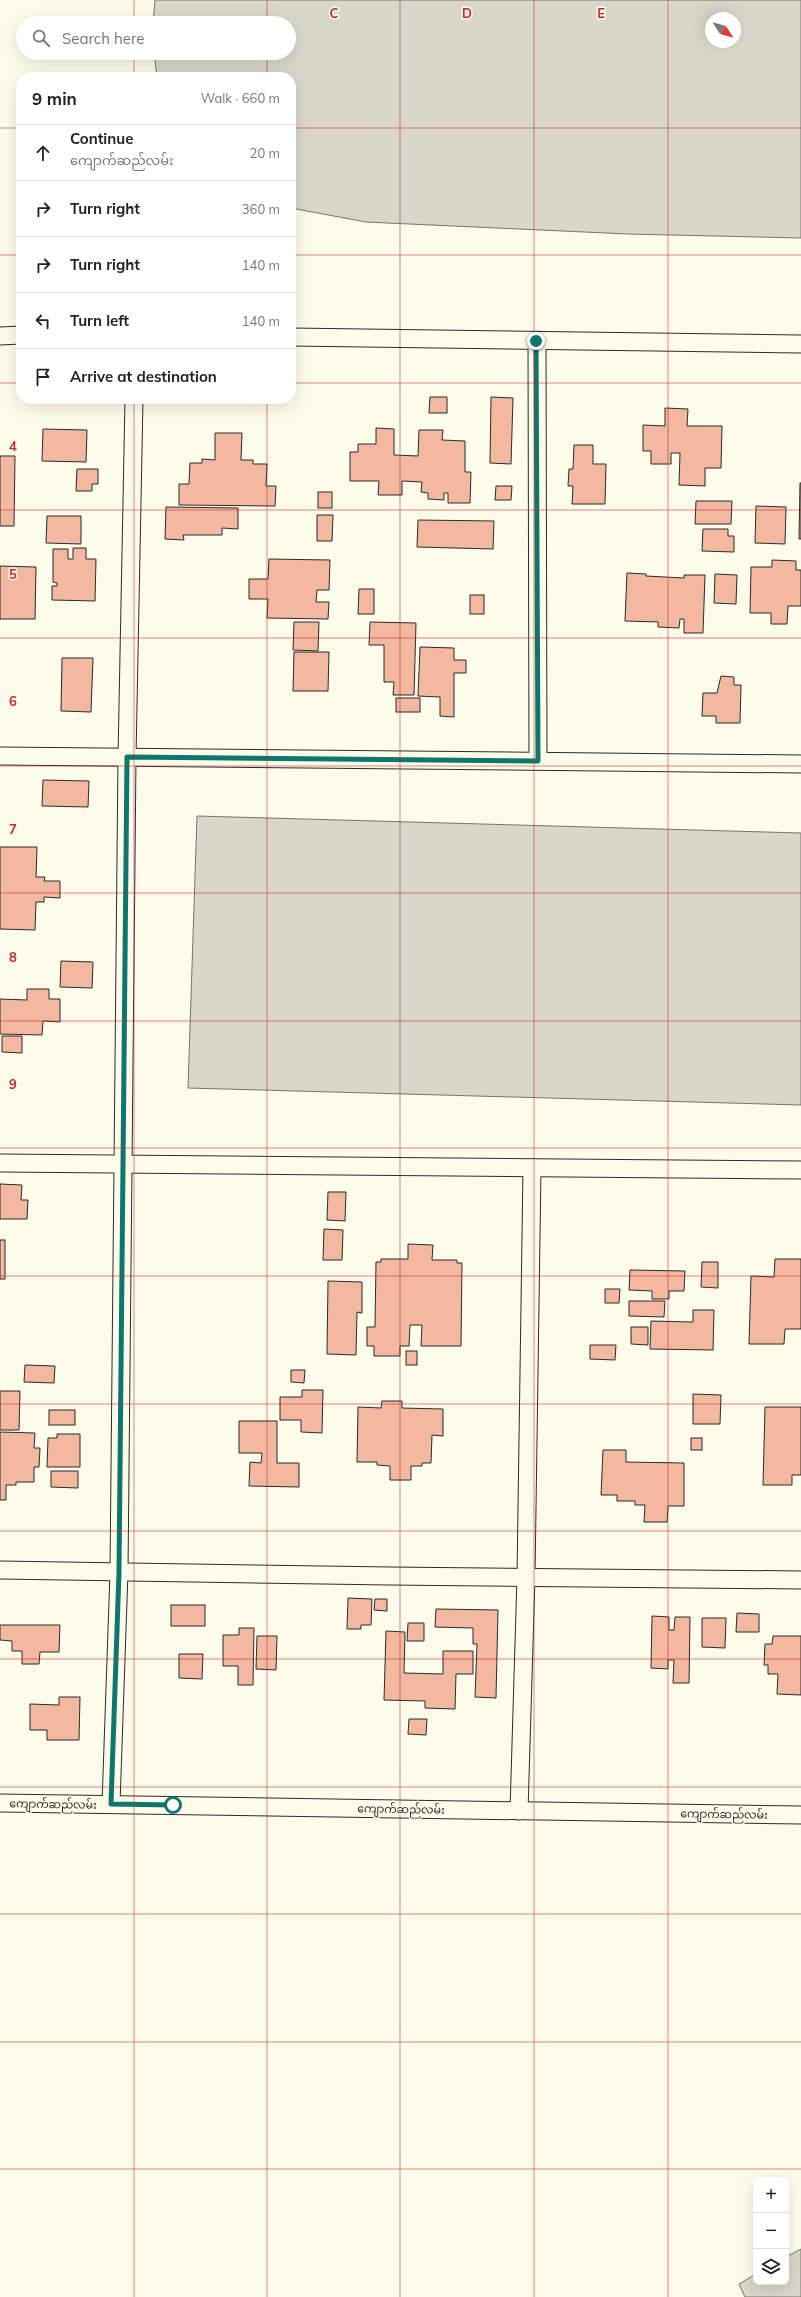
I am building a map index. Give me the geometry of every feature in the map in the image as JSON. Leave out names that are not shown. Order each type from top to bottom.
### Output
[{"type":"street","points":[[0,336],[16,335]]},
{"type":"street","points":[[296,337],[801,344]]},
{"type":"street","points":[[536,341],[538,761]]},
{"type":"street","points":[[111,1804],[119,1572],[127,757],[134,404]]},
{"type":"street","points":[[0,756],[801,764]]},
{"type":"street","points":[[0,1163],[801,1170]]},
{"type":"street","points":[[519,1811],[526,1577],[532,1168]]},
{"type":"street","points":[[0,1570],[801,1580]]},
{"type":"street","name":"ကျောက်ဆည်လမ်း","points":[[0,1803],[801,1815]]},
{"type":"shaded area","points":[[155,0],[801,0],[801,238],[628,234],[366,222],[296,209],[296,72],[156,72],[155,60],[296,60],[296,16],[154,16]]},
{"type":"shaded area","points":[[197,816],[801,833],[801,1105],[188,1088]]},
{"type":"shaded area","points":[[801,2249],[801,2297],[745,2297],[739,2284],[753,2276],[753,2285],[789,2285],[789,2255]]},
{"type":"building","points":[[430,397],[447,397],[447,413],[429,413]]},
{"type":"building","points":[[491,397],[513,398],[511,464],[490,463]]},
{"type":"building","points":[[665,408],[688,409],[687,426],[722,426],[721,468],[705,468],[705,486],[679,485],[680,453],[671,453],[671,464],[651,464],[651,451],[643,451],[643,425],[665,426]]},
{"type":"building","points":[[376,428],[394,429],[394,455],[418,456],[419,430],[443,430],[442,440],[465,441],[465,472],[471,472],[470,503],[448,503],[448,493],[444,493],[444,500],[428,499],[428,493],[421,492],[422,482],[402,481],[402,495],[378,495],[379,481],[350,481],[350,452],[358,452],[358,444],[376,444]]},
{"type":"building","points":[[43,429],[87,430],[86,462],[42,461]]},
{"type":"building","points":[[215,433],[242,433],[241,460],[253,460],[253,464],[267,464],[266,486],[276,486],[275,506],[179,505],[179,484],[189,484],[190,463],[202,463],[202,459],[215,460]]},
{"type":"building","points":[[574,445],[593,445],[593,464],[606,464],[605,504],[572,504],[573,486],[568,486],[569,469],[573,469]]},
{"type":"building","points":[[0,456],[15,456],[14,526],[0,526]]},
{"type":"building","points":[[77,469],[98,469],[98,484],[92,484],[92,491],[76,491]]},
{"type":"building","points":[[800,483],[801,539],[799,539]]},
{"type":"building","points":[[496,486],[512,486],[511,500],[495,500]]},
{"type":"building","points":[[318,492],[332,492],[332,508],[318,508]]},
{"type":"building","points":[[696,501],[732,501],[731,524],[695,524]]},
{"type":"building","points":[[756,506],[786,507],[785,544],[755,543]]},
{"type":"building","points":[[166,507],[238,508],[238,529],[222,528],[222,535],[183,535],[184,540],[165,539]]},
{"type":"building","points":[[317,515],[333,515],[332,541],[317,541]]},
{"type":"building","points":[[47,516],[81,516],[81,544],[46,543]]},
{"type":"building","points":[[418,520],[494,521],[493,549],[417,547]]},
{"type":"building","points":[[703,529],[728,529],[728,536],[734,536],[734,552],[702,551]]},
{"type":"building","points":[[73,548],[86,548],[86,559],[96,559],[95,601],[52,600],[52,586],[57,586],[57,583],[53,582],[53,549],[68,549],[68,559],[73,559]]},
{"type":"building","points":[[269,559],[330,560],[329,590],[317,590],[316,602],[329,602],[328,619],[267,618],[268,599],[249,599],[249,579],[268,579]]},
{"type":"building","points":[[772,560],[796,561],[796,570],[801,570],[801,606],[788,606],[787,624],[771,624],[771,613],[750,613],[751,567],[772,567]]},
{"type":"building","points":[[0,566],[36,567],[35,619],[0,619]]},
{"type":"building","points":[[627,573],[646,574],[646,576],[684,578],[684,575],[705,575],[703,633],[684,633],[684,619],[680,619],[679,628],[658,627],[658,622],[625,621]]},
{"type":"building","points":[[715,574],[737,575],[736,604],[714,603]]},
{"type":"building","points":[[359,589],[374,589],[374,614],[358,614]]},
{"type":"building","points":[[470,595],[484,595],[484,614],[470,614]]},
{"type":"building","points":[[294,622],[319,622],[318,651],[293,650]]},
{"type":"building","points":[[370,622],[416,623],[414,695],[393,695],[394,682],[384,682],[384,645],[369,645]]},
{"type":"building","points":[[420,647],[454,648],[454,660],[466,660],[466,673],[454,673],[454,717],[440,716],[440,697],[418,696]]},
{"type":"building","points":[[294,652],[329,652],[328,691],[293,691]]},
{"type":"building","points":[[62,658],[93,658],[91,712],[61,711]]},
{"type":"building","points":[[721,676],[734,677],[734,685],[741,685],[740,723],[716,723],[716,716],[702,716],[703,693],[717,693]]},
{"type":"building","points":[[396,698],[420,698],[420,712],[396,712]]},
{"type":"building","points":[[43,780],[89,781],[88,807],[42,806]]},
{"type":"building","points":[[0,847],[37,847],[36,877],[45,877],[44,881],[60,881],[60,898],[44,897],[44,902],[36,902],[35,930],[0,929]]},
{"type":"building","points":[[61,961],[93,962],[92,988],[60,987]]},
{"type":"building","points":[[27,989],[49,989],[49,999],[60,999],[60,1022],[43,1021],[42,1035],[0,1034],[0,999],[27,1000]]},
{"type":"building","points":[[2,1036],[22,1036],[22,1053],[2,1052]]},
{"type":"building","points":[[0,1184],[22,1185],[21,1200],[28,1200],[27,1219],[0,1219]]},
{"type":"building","points":[[328,1192],[346,1192],[345,1221],[327,1220]]},
{"type":"building","points":[[324,1229],[343,1230],[342,1260],[323,1260]]},
{"type":"building","points":[[0,1240],[5,1240],[5,1279],[0,1279]]},
{"type":"building","points":[[408,1244],[433,1245],[432,1260],[457,1260],[457,1263],[462,1263],[461,1346],[421,1346],[422,1325],[410,1325],[409,1346],[400,1346],[400,1356],[374,1356],[374,1346],[367,1346],[367,1327],[375,1327],[376,1262],[381,1262],[381,1259],[408,1259]]},
{"type":"building","points":[[775,1259],[801,1259],[801,1329],[785,1329],[784,1344],[749,1344],[751,1276],[774,1277]]},
{"type":"building","points":[[702,1262],[718,1262],[718,1288],[701,1287]]},
{"type":"building","points":[[630,1270],[685,1271],[684,1291],[669,1291],[669,1299],[652,1299],[652,1291],[629,1290]]},
{"type":"building","points":[[328,1281],[362,1282],[362,1313],[357,1312],[356,1355],[327,1354]]},
{"type":"building","points":[[605,1289],[620,1289],[619,1303],[605,1303]]},
{"type":"building","points":[[629,1301],[665,1301],[664,1317],[629,1316]]},
{"type":"building","points":[[693,1310],[714,1310],[713,1350],[650,1349],[651,1321],[693,1322]]},
{"type":"building","points":[[631,1327],[648,1327],[648,1345],[631,1344]]},
{"type":"building","points":[[590,1345],[616,1345],[615,1360],[590,1359]]},
{"type":"building","points":[[406,1351],[417,1351],[417,1365],[406,1365]]},
{"type":"building","points":[[25,1365],[55,1366],[54,1383],[24,1382]]},
{"type":"building","points":[[291,1370],[305,1370],[304,1383],[291,1382]]},
{"type":"building","points":[[302,1390],[323,1390],[322,1433],[301,1432],[301,1420],[280,1420],[280,1397],[302,1397]]},
{"type":"building","points":[[0,1391],[20,1391],[19,1430],[0,1430]]},
{"type":"building","points":[[693,1394],[721,1395],[720,1424],[693,1424]]},
{"type":"building","points":[[382,1401],[402,1401],[402,1408],[443,1409],[443,1436],[432,1435],[431,1463],[422,1463],[422,1466],[411,1466],[411,1480],[390,1480],[390,1466],[377,1465],[377,1462],[357,1462],[358,1407],[381,1408]]},
{"type":"building","points":[[765,1407],[801,1407],[801,1475],[792,1475],[792,1485],[763,1485]]},
{"type":"building","points":[[49,1410],[75,1410],[75,1425],[49,1425]]},
{"type":"building","points":[[239,1421],[277,1421],[277,1463],[299,1463],[299,1487],[249,1486],[250,1462],[261,1463],[262,1453],[239,1453]]},
{"type":"building","points":[[0,1432],[35,1433],[34,1448],[40,1448],[39,1467],[34,1467],[34,1482],[16,1482],[16,1485],[6,1485],[6,1500],[0,1500]]},
{"type":"building","points":[[57,1434],[80,1434],[80,1467],[47,1467],[48,1438],[57,1438]]},
{"type":"building","points":[[691,1438],[702,1438],[702,1450],[691,1450]]},
{"type":"building","points":[[603,1450],[626,1450],[626,1462],[684,1463],[684,1506],[668,1506],[667,1522],[644,1522],[645,1505],[635,1505],[635,1501],[617,1501],[617,1495],[601,1495]]},
{"type":"building","points":[[51,1471],[78,1471],[78,1488],[51,1487]]},
{"type":"building","points":[[348,1598],[372,1599],[371,1625],[361,1625],[361,1629],[347,1629]]},
{"type":"building","points":[[375,1599],[387,1599],[387,1611],[374,1610]]},
{"type":"building","points":[[171,1605],[205,1605],[205,1626],[171,1626]]},
{"type":"building","points":[[436,1609],[498,1610],[496,1698],[475,1697],[477,1644],[473,1644],[473,1628],[435,1627]]},
{"type":"building","points":[[737,1613],[759,1614],[759,1632],[736,1632]]},
{"type":"building","points":[[652,1616],[669,1617],[669,1630],[674,1630],[675,1617],[690,1617],[689,1683],[673,1683],[674,1660],[668,1660],[668,1669],[651,1668]]},
{"type":"building","points":[[702,1618],[726,1618],[725,1648],[702,1647]]},
{"type":"building","points":[[408,1623],[424,1623],[424,1641],[407,1641]]},
{"type":"building","points":[[0,1625],[60,1625],[59,1652],[40,1652],[39,1664],[22,1664],[22,1651],[12,1651],[12,1641],[0,1640]]},
{"type":"building","points":[[239,1628],[254,1628],[253,1685],[238,1685],[238,1666],[223,1666],[223,1635],[239,1635]]},
{"type":"building","points":[[386,1631],[405,1632],[404,1673],[443,1674],[443,1651],[473,1651],[473,1674],[456,1674],[455,1709],[425,1708],[425,1701],[384,1700]]},
{"type":"building","points":[[257,1636],[277,1636],[276,1670],[256,1669]]},
{"type":"building","points":[[773,1636],[801,1636],[801,1695],[777,1694],[778,1674],[768,1674],[768,1665],[764,1665],[765,1644],[772,1644]]},
{"type":"building","points":[[179,1654],[203,1654],[202,1679],[179,1678]]},
{"type":"building","points":[[59,1697],[80,1697],[79,1740],[47,1740],[47,1730],[30,1730],[30,1704],[59,1705]]},
{"type":"building","points":[[409,1719],[427,1719],[426,1735],[408,1734]]},
{"type":"route","points":[[173,1805],[111,1804],[119,1572],[127,757],[538,761],[536,341]]}]
